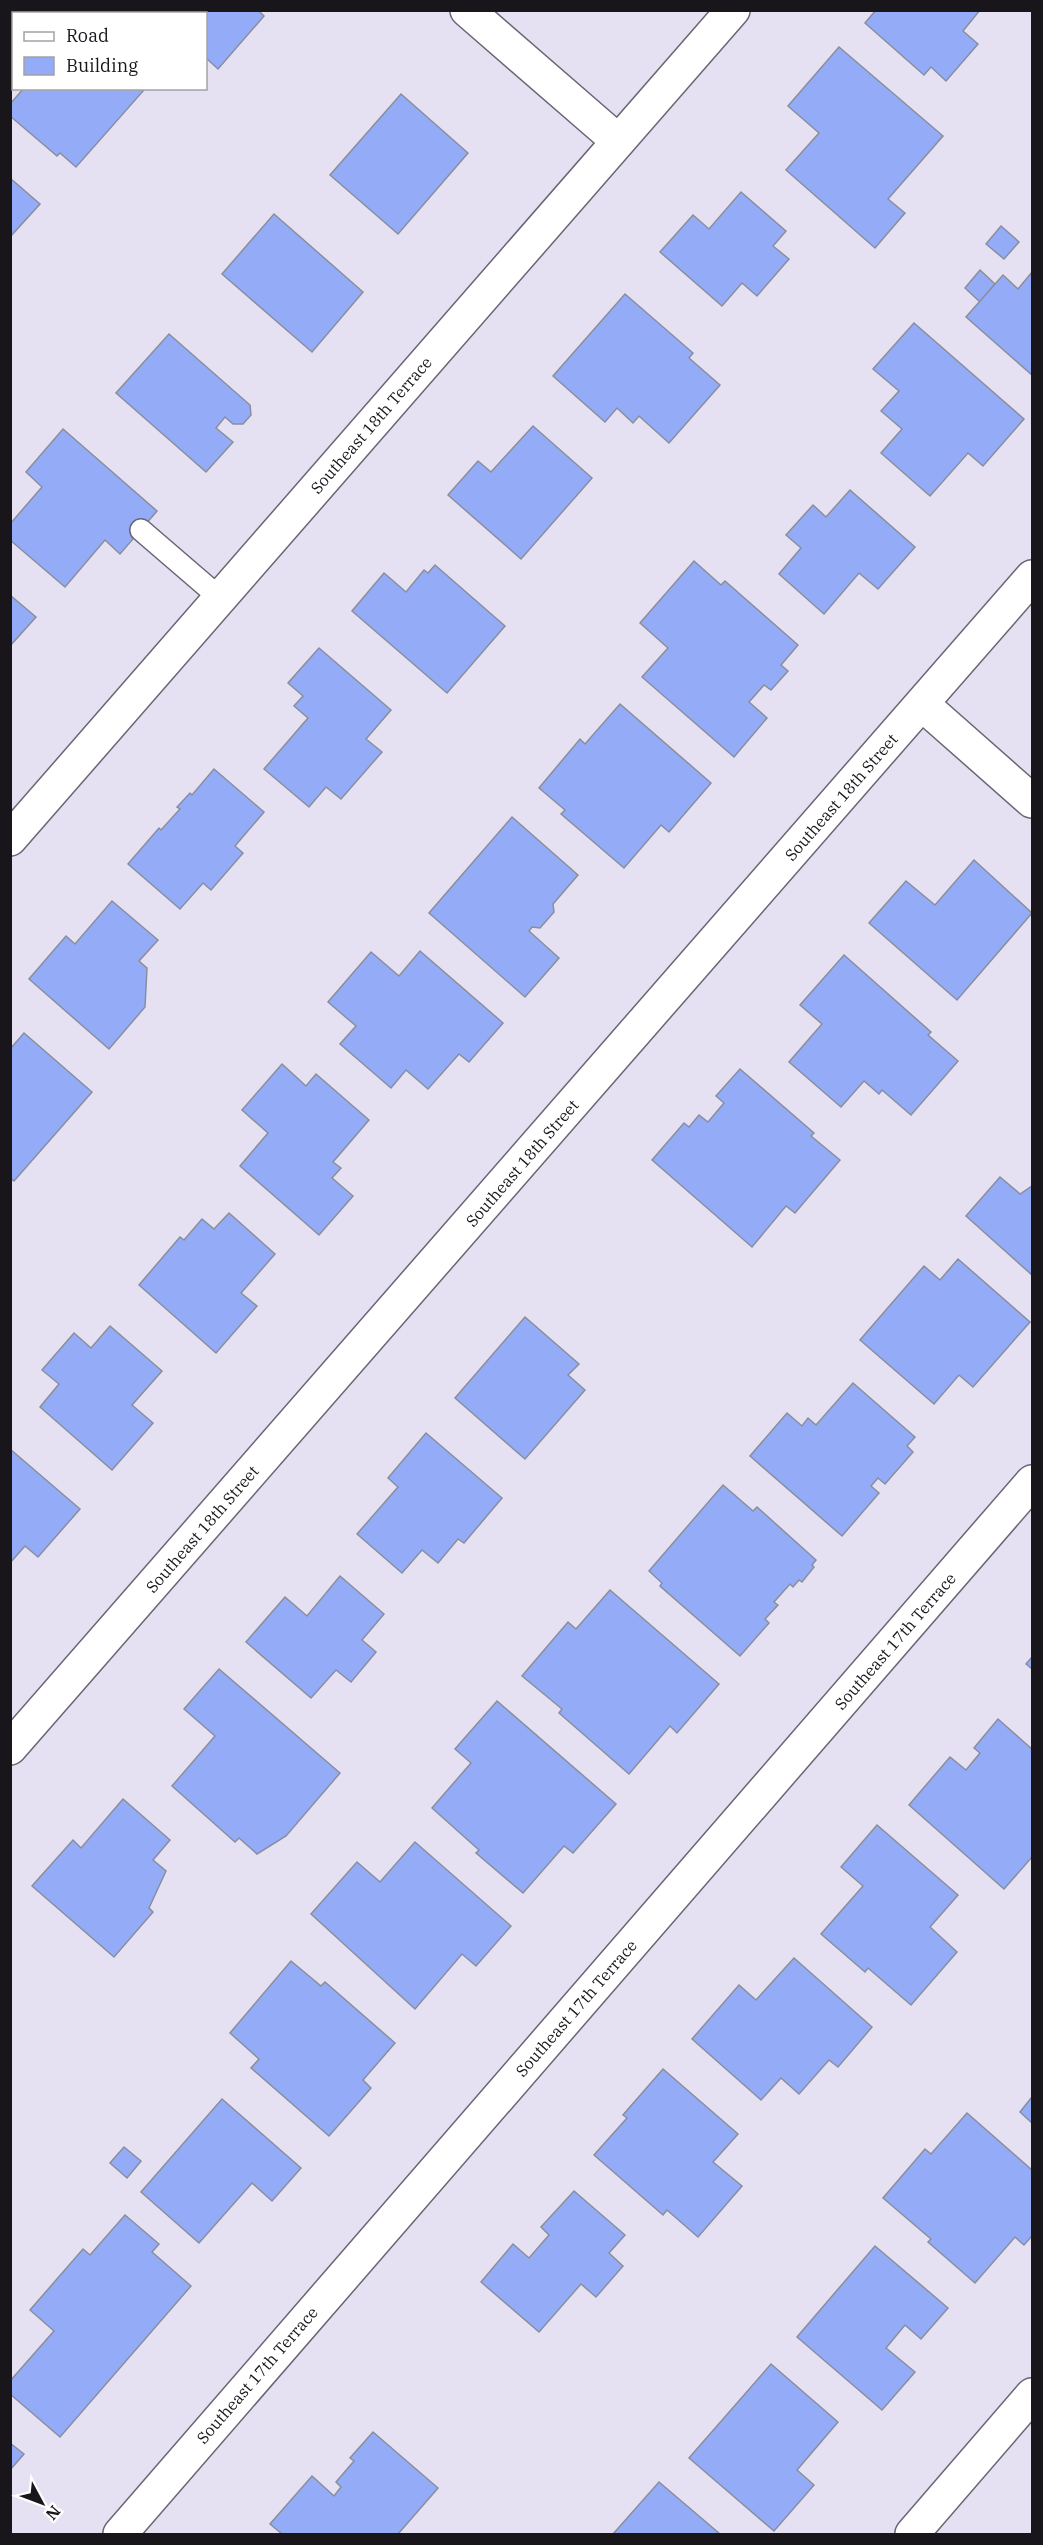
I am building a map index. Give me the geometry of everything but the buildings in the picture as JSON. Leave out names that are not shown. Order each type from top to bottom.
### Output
[{"type":"street","points":[[467,10],[618,141]]},
{"type":"street","name":"Southeast 18th Terrace","points":[[10,839],[733,10]]},
{"type":"street","name":"Southeast 18th Street","points":[[10,1748],[1032,577]]},
{"type":"street","points":[[922,704],[1032,801]]},
{"type":"street","name":"Southeast 17th Terrace","points":[[120,2535],[1032,1482]]},
{"type":"street","points":[[912,2535],[1032,2395]]},
{"type":"lane","points":[[141,531],[220,598]]}]
